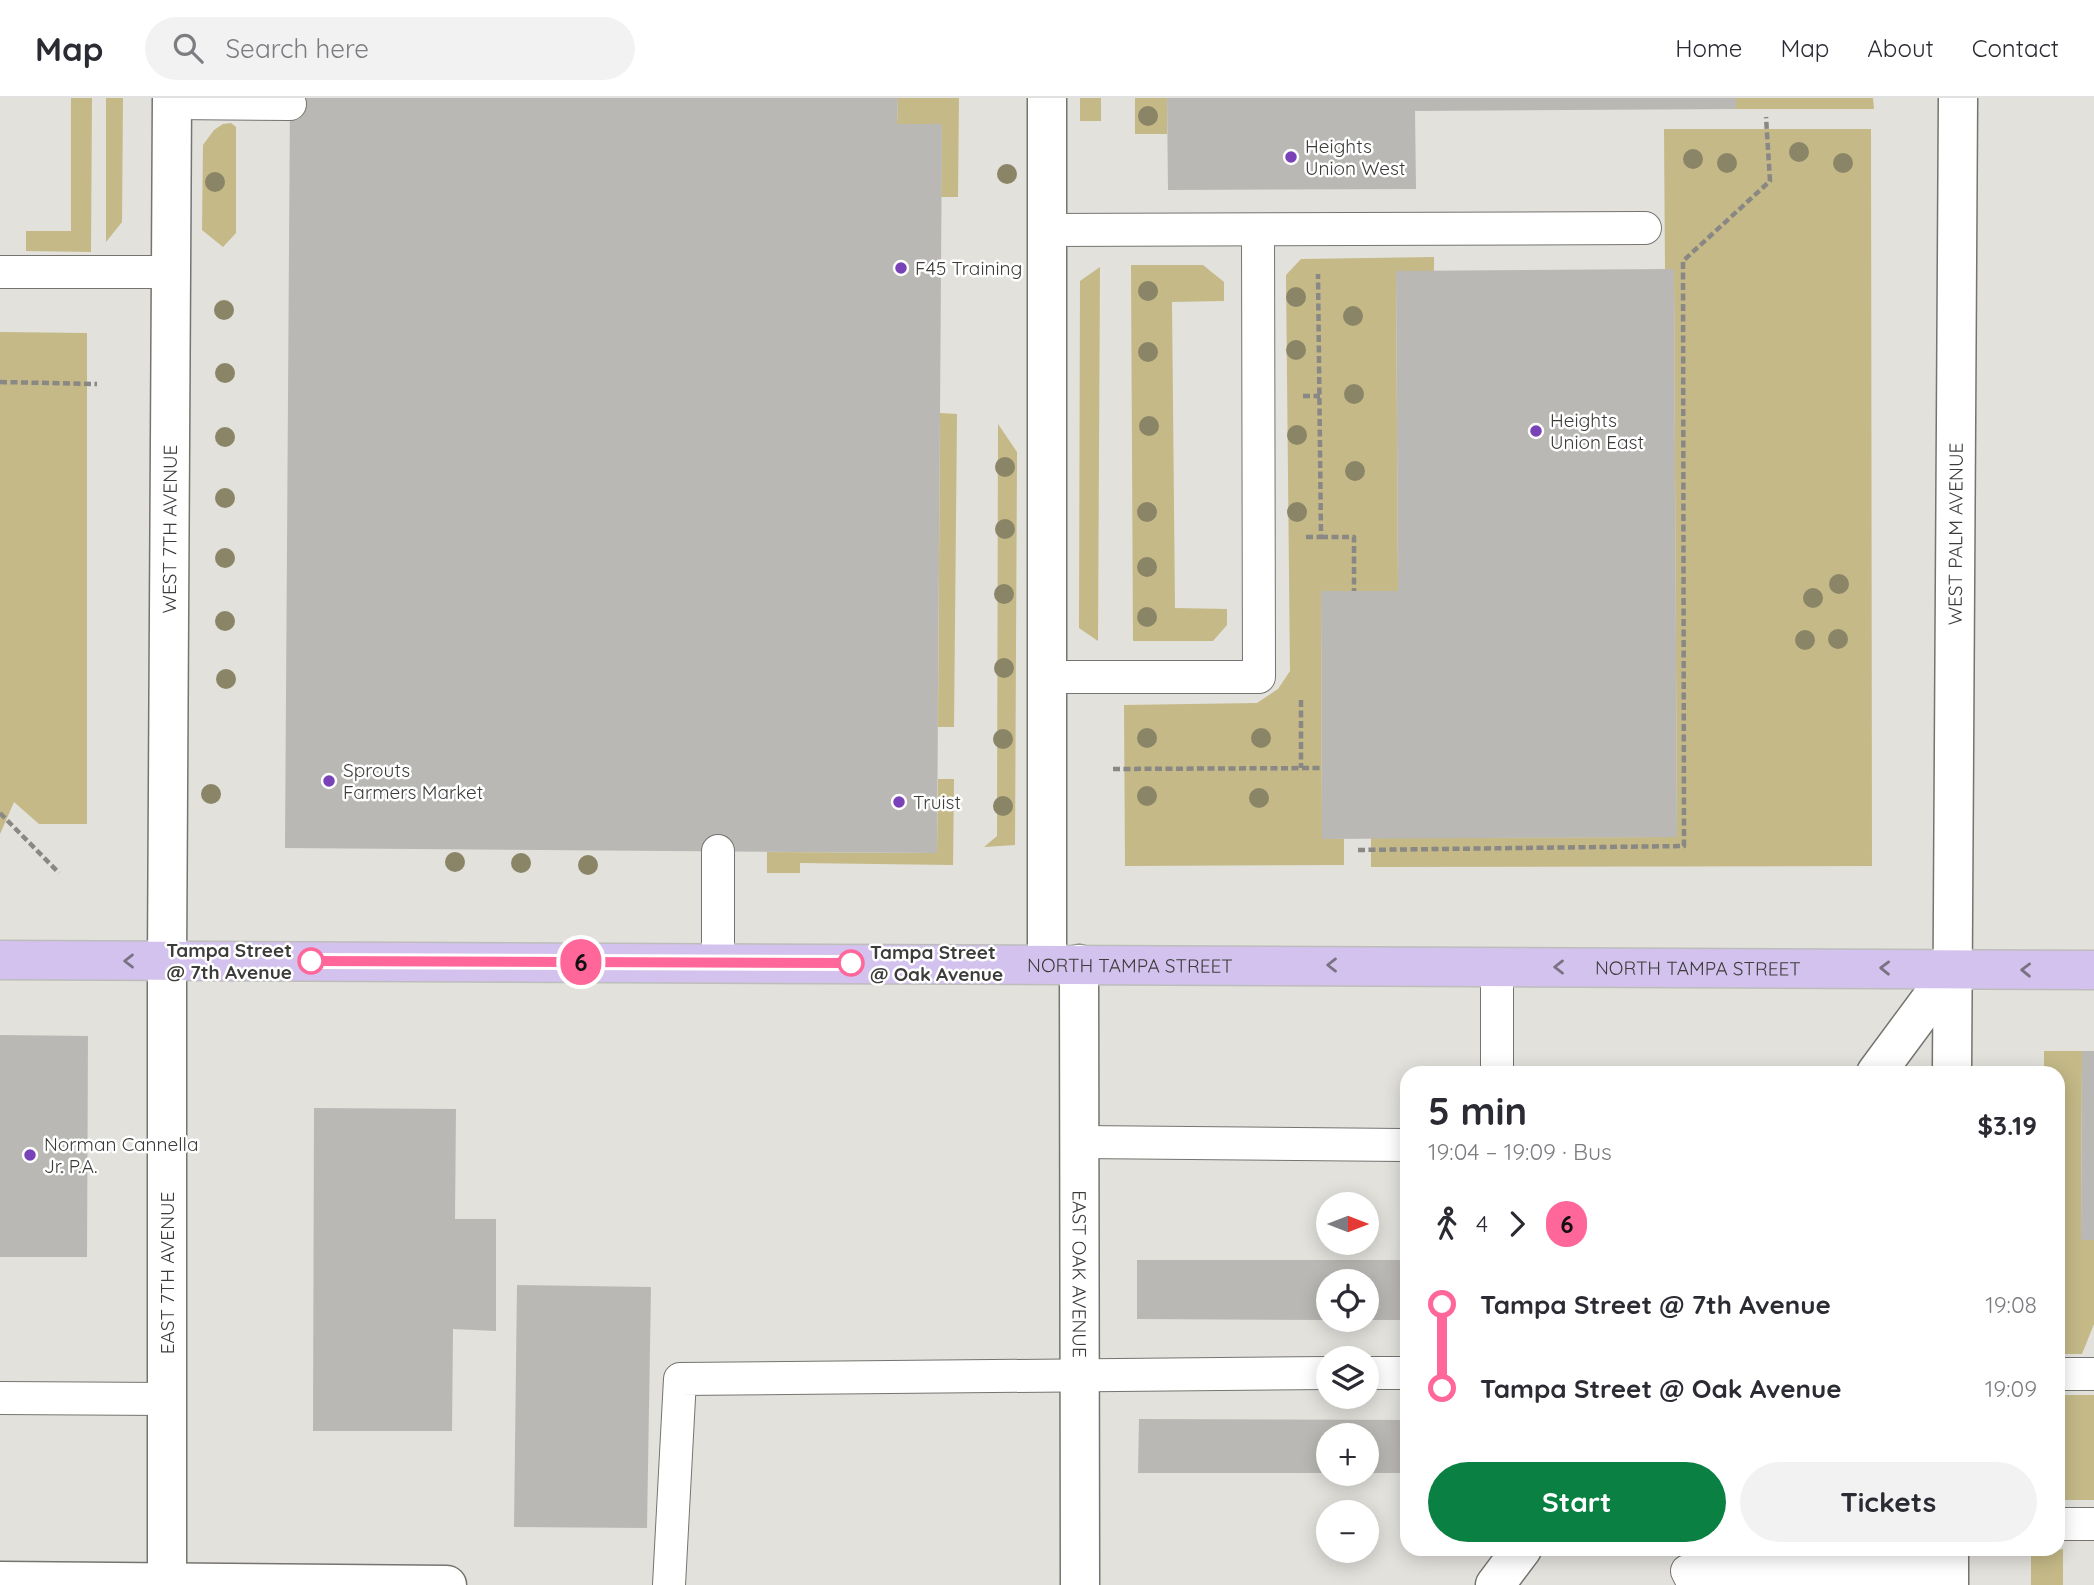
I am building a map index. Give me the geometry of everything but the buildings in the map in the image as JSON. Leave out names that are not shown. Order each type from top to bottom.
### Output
[{"type":"main road","name":"NORTH TAMPA STREET","points":[[0,960],[2094,970]]},
{"type":"street","name":"EAST OAK AVENUE","points":[[1047,98],[1047,677],[1063,964],[1081,1142],[1080,1585]]},
{"type":"street","name":"WEST PALM AVENUE","points":[[1952,1066],[1958,99]]},
{"type":"street","name":"WEST 7TH AVENUE","points":[[167,961],[172,101]]},
{"type":"street","name":"EAST 7TH AVENUE","points":[[167,961],[167,1584]]},
{"type":"street","points":[[1881,1066],[1953,969]]},
{"type":"street","points":[[1495,1585],[1517,1556]]},
{"type":"street","points":[[0,1581],[447,1585]]},
{"type":"lane","points":[[172,101],[290,104]]},
{"type":"lane","points":[[1047,230],[1645,228]]},
{"type":"lane","points":[[1047,677],[1259,677],[1258,230]]},
{"type":"lane","points":[[0,272],[171,272]]},
{"type":"lane","points":[[718,851],[718,963]]},
{"type":"lane","points":[[1497,966],[1497,1066]]},
{"type":"lane","points":[[1081,1142],[1400,1145]]},
{"type":"lane","points":[[669,1585],[680,1379],[1316,1373]]},
{"type":"lane","points":[[1379,1373],[1400,1373]]},
{"type":"lane","points":[[2065,1374],[2094,1374]]},
{"type":"lane","points":[[0,1398],[167,1399]]},
{"type":"lane","points":[[2065,1524],[2094,1524]]},
{"type":"lane","points":[[1494,1556],[1495,1585]]},
{"type":"lane","points":[[1694,1585],[1687,1571],[1949,1569]]},
{"type":"path","points":[[1358,850],[1684,846],[1683,261],[1770,181],[1766,117]]},
{"type":"path","points":[[1318,229],[1321,537]]},
{"type":"path","points":[[0,383],[97,384]]},
{"type":"path","points":[[1298,537],[1354,537],[1354,591]]},
{"type":"path","points":[[1300,686],[1301,768]]},
{"type":"path","points":[[1113,768],[1322,768]]},
{"type":"path","points":[[0,813],[59,873]]},
{"type":"shaded area","points":[[71,98],[92,98],[91,252],[26,251],[26,231],[71,231]]},
{"type":"shaded area","points":[[106,98],[123,98],[122,222],[106,242]]},
{"type":"shaded area","points":[[898,98],[959,98],[958,197],[941,197],[942,124],[897,124]]},
{"type":"shaded area","points":[[1080,98],[1101,98],[1101,121],[1080,121]]},
{"type":"shaded area","points":[[1135,98],[1167,98],[1167,134],[1135,134]]},
{"type":"shaded area","points":[[1736,98],[1873,98],[1874,109],[1736,109]]},
{"type":"shaded area","points":[[231,123],[236,127],[236,233],[223,247],[202,230],[203,145],[214,130],[223,124]]},
{"type":"shaded area","points":[[1664,129],[1871,129],[1872,866],[1371,867],[1371,838],[1677,837],[1674,270],[1665,270]]},
{"type":"shaded area","points":[[1434,257],[1434,271],[1396,271],[1398,591],[1321,592],[1322,839],[1344,839],[1344,865],[1125,866],[1124,705],[1257,703],[1278,689],[1290,671],[1286,275],[1301,259]]},
{"type":"shaded area","points":[[1131,265],[1203,265],[1224,282],[1224,301],[1172,302],[1175,608],[1227,609],[1227,625],[1213,641],[1133,641]]},
{"type":"shaded area","points":[[1100,267],[1098,641],[1079,628],[1080,281]]},
{"type":"shaded area","points":[[0,332],[87,333],[87,824],[39,824],[14,802],[0,834]]},
{"type":"shaded area","points":[[940,413],[957,414],[954,727],[938,727]]},
{"type":"shaded area","points":[[998,424],[1017,452],[1015,845],[984,847],[997,836]]},
{"type":"shaded area","points":[[938,779],[954,779],[953,865],[800,863],[800,873],[767,873],[767,852],[937,853]]},
{"type":"shaded area","points":[[2044,1051],[2082,1051],[2081,1239],[2094,1240],[2094,1324],[2082,1354],[2065,1354],[2065,1066],[2044,1066]]},
{"type":"shaded area","points":[[2065,1395],[2094,1395],[2094,1500],[2065,1500]]},
{"type":"shaded area","points":[[2031,1556],[2063,1556],[2063,1585],[2031,1585]]},
{"type":"bus line","name":"6","points":[[311,961],[851,963]]},
{"type":"place","name":"Heights Union West","points":[[1291,157]]},
{"type":"place","name":"F45 Training","points":[[901,268]]},
{"type":"place","name":"Heights Union East","points":[[1536,431]]},
{"type":"place","name":"Sprouts Farmers Market","points":[[329,781]]},
{"type":"place","name":"Truist","points":[[899,802]]},
{"type":"place","name":"Tampa Street @ 7th Avenue","points":[[311,961]]},
{"type":"place","name":"Tampa Street @ Oak Avenue","points":[[851,963]]},
{"type":"place","name":"Norman Cannella Jr. P.A.","points":[[30,1155]]}]
